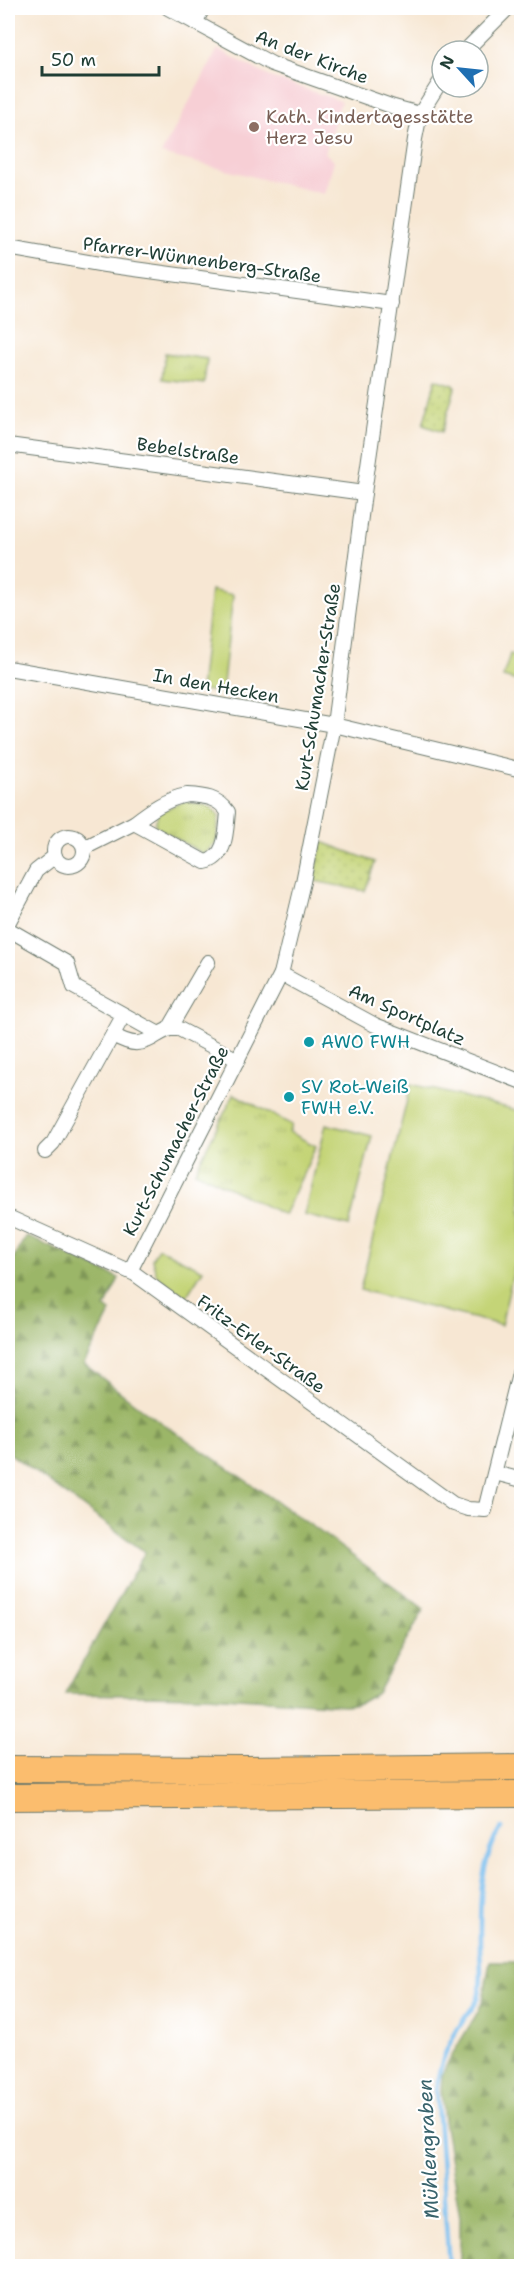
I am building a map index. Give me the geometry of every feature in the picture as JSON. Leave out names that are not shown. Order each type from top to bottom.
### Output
[{"type":"highway","points":[[8,1769],[247,1770],[522,1767]]},
{"type":"highway","points":[[8,1797],[522,1794]]},
{"type":"street","name":"An der Kirche","points":[[168,8],[272,64],[354,94],[420,114]]},
{"type":"street","points":[[195,22],[203,8]]},
{"type":"street","points":[[477,39],[508,8]]},
{"type":"street","name":"Kurt-Schumacher-Straße","points":[[130,1271],[281,974],[303,882],[334,725],[364,493],[415,139],[420,114],[430,98]]},
{"type":"street","name":"Pfarrer-Wünnenberg-Straße","points":[[8,248],[105,265],[392,304]]},
{"type":"street","name":"Bebelstraße","points":[[8,445],[364,493]]},
{"type":"street","name":"In den Hecken","points":[[8,668],[334,725],[522,770]]},
{"type":"street","points":[[84,848],[134,823],[157,805],[174,797],[187,795],[213,799],[222,803],[228,812],[223,847],[219,856],[213,861],[205,862],[134,823]]},
{"type":"street","points":[[68,836],[81,841],[84,848],[84,855],[80,862],[73,866],[66,866],[55,856],[56,842],[68,836]]},
{"type":"street","points":[[8,923],[36,872],[55,856]]},
{"type":"street","points":[[8,929],[67,963],[74,987],[123,1016],[164,1032]]},
{"type":"street","points":[[164,1032],[208,962]]},
{"type":"street","name":"Am Sportplatz","points":[[281,974],[375,1025],[522,1082]]},
{"type":"street","points":[[45,1151],[53,1143],[123,1016]]},
{"type":"street","points":[[114,1035],[133,1043],[146,1043],[164,1032],[179,1029],[238,1060]]},
{"type":"street","name":"Fritz-Erler-Straße","points":[[8,1217],[130,1271],[453,1504],[468,1509],[485,1510],[495,1473]]},
{"type":"street","points":[[522,1361],[495,1473],[522,1480]]},
{"type":"shaded area","name":"Kath. Kindertagesstätte Herz Jesu","points":[[218,49],[270,77],[341,101],[325,153],[334,161],[324,194],[161,154]]},
{"type":"green space","points":[[165,353],[207,359],[204,384],[162,379]]},
{"type":"green space","points":[[436,379],[454,385],[455,388],[442,432],[423,425]]},
{"type":"green space","points":[[211,590],[233,595],[222,692],[200,690]]},
{"type":"green space","points":[[510,654],[521,658],[521,682],[503,677]]},
{"type":"green space","points":[[185,801],[211,807],[219,816],[216,843],[204,854],[156,827],[159,812]]},
{"type":"green space","points":[[322,842],[375,862],[365,891],[314,881]]},
{"type":"green space","points":[[411,1084],[521,1111],[521,1239],[501,1325],[360,1290]]},
{"type":"green space","points":[[234,1094],[292,1125],[289,1132],[316,1146],[284,1215],[195,1171]]},
{"type":"green space","points":[[326,1124],[372,1136],[349,1226],[304,1215]]},
{"type":"green space","points":[[26,1236],[119,1278],[105,1308],[111,1311],[84,1364],[142,1409],[319,1531],[424,1609],[377,1693],[360,1703],[345,1705],[207,1696],[65,1694],[145,1552],[8,1452],[8,1268]]},
{"type":"green space","points":[[158,1248],[203,1270],[186,1297],[157,1276],[152,1259]]},
{"type":"green space","points":[[490,1962],[521,1962],[521,2266],[460,2266],[460,2217],[444,2120],[442,2075],[478,2012],[483,2000]]},
{"type":"waterway","name":"Mühlengraben","points":[[449,2266],[436,2089],[442,2061],[449,2045],[478,1998],[481,1973],[480,1917],[484,1871],[493,1842],[501,1828]]},
{"type":"place","name":"Kath. Kindertagesstätte Herz Jesu","points":[[254,127]]},
{"type":"place","name":"AWO FWH","points":[[309,1042]]},
{"type":"place","name":"SV Rot-Weiß FWH e.V.","points":[[289,1097]]}]
